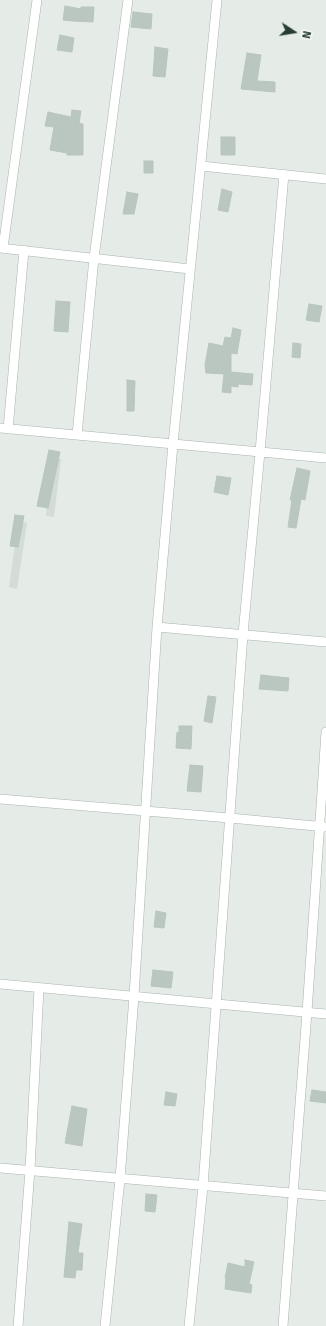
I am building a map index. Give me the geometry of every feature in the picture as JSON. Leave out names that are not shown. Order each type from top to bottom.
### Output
[{"type":"street","points":[[37,0],[2,248],[190,269]]},
{"type":"street","points":[[76,435],[94,258],[128,0]]},
{"type":"street","points":[[105,1326],[120,1179],[134,996],[157,627],[173,444],[217,0]]},
{"type":"street","points":[[201,166],[326,179]]},
{"type":"street","points":[[189,1326],[203,1186],[243,634],[284,174]]},
{"type":"street","points":[[24,250],[4,428],[326,458]]},
{"type":"street","points":[[157,627],[326,642]]},
{"type":"street","points":[[283,1326],[323,826],[326,732]]},
{"type":"street","points":[[0,799],[146,810],[323,826]]},
{"type":"street","points":[[0,984],[326,1014]]},
{"type":"street","points":[[18,1326],[30,1170],[39,988]]},
{"type":"street","points":[[0,1168],[326,1196]]},
{"type":"shaded area","points":[[52,458],[61,459],[54,517],[46,516]]},
{"type":"shaded area","points":[[18,521],[27,523],[17,589],[9,587]]},
{"type":"building","points":[[65,6],[81,9],[81,7],[94,7],[93,22],[63,20]]},
{"type":"building","points":[[133,12],[152,14],[151,29],[131,27]]},
{"type":"building","points":[[60,35],[74,38],[72,52],[57,50]]},
{"type":"building","points":[[155,47],[168,49],[165,77],[153,76]]},
{"type":"building","points":[[247,53],[261,55],[257,81],[275,82],[275,92],[241,89]]},
{"type":"building","points":[[72,110],[81,111],[79,123],[83,124],[83,155],[67,155],[67,153],[50,150],[54,127],[45,126],[48,112],[71,117]]},
{"type":"building","points":[[221,137],[235,137],[235,155],[221,155]]},
{"type":"building","points":[[144,161],[153,161],[153,173],[144,173]]},
{"type":"building","points":[[222,189],[232,192],[228,212],[218,210]]},
{"type":"building","points":[[127,192],[138,194],[134,214],[123,214]]},
{"type":"building","points":[[56,301],[70,302],[68,332],[54,331]]},
{"type":"building","points":[[309,304],[322,306],[319,322],[306,320]]},
{"type":"building","points":[[233,328],[241,330],[237,354],[231,353],[231,372],[253,374],[252,385],[238,384],[238,387],[231,386],[231,393],[222,392],[224,374],[206,373],[205,365],[209,343],[223,346],[225,337],[231,338]]},
{"type":"building","points":[[293,343],[301,344],[300,358],[292,357]]},
{"type":"building","points":[[127,380],[135,381],[134,411],[127,411]]},
{"type":"building","points":[[49,450],[60,452],[48,508],[37,506]]},
{"type":"building","points":[[297,468],[310,471],[305,500],[301,499],[296,528],[288,527],[292,500],[290,500]]},
{"type":"building","points":[[217,476],[231,478],[228,495],[214,492]]},
{"type":"building","points":[[15,515],[24,516],[18,547],[10,546]]},
{"type":"building","points":[[261,675],[289,678],[288,691],[259,689]]},
{"type":"building","points":[[208,696],[216,697],[212,723],[204,721]]},
{"type":"building","points":[[179,726],[192,726],[191,749],[176,748]]},
{"type":"building","points":[[190,765],[203,766],[201,792],[187,791]]},
{"type":"building","points":[[156,911],[166,913],[164,928],[154,927]]},
{"type":"building","points":[[153,970],[173,972],[171,988],[151,986]]},
{"type":"building","points":[[312,1090],[326,1092],[326,1103],[310,1101]]},
{"type":"building","points":[[166,1092],[177,1094],[175,1106],[164,1105]]},
{"type":"building","points":[[72,1106],[87,1109],[82,1146],[65,1143]]},
{"type":"building","points":[[146,1194],[157,1195],[155,1212],[145,1211]]},
{"type":"building","points":[[69,1222],[82,1224],[78,1253],[83,1253],[82,1270],[76,1270],[75,1278],[64,1277]]},
{"type":"building","points":[[245,1260],[254,1262],[249,1284],[252,1285],[251,1293],[225,1289],[225,1278],[228,1263],[245,1267]]}]
